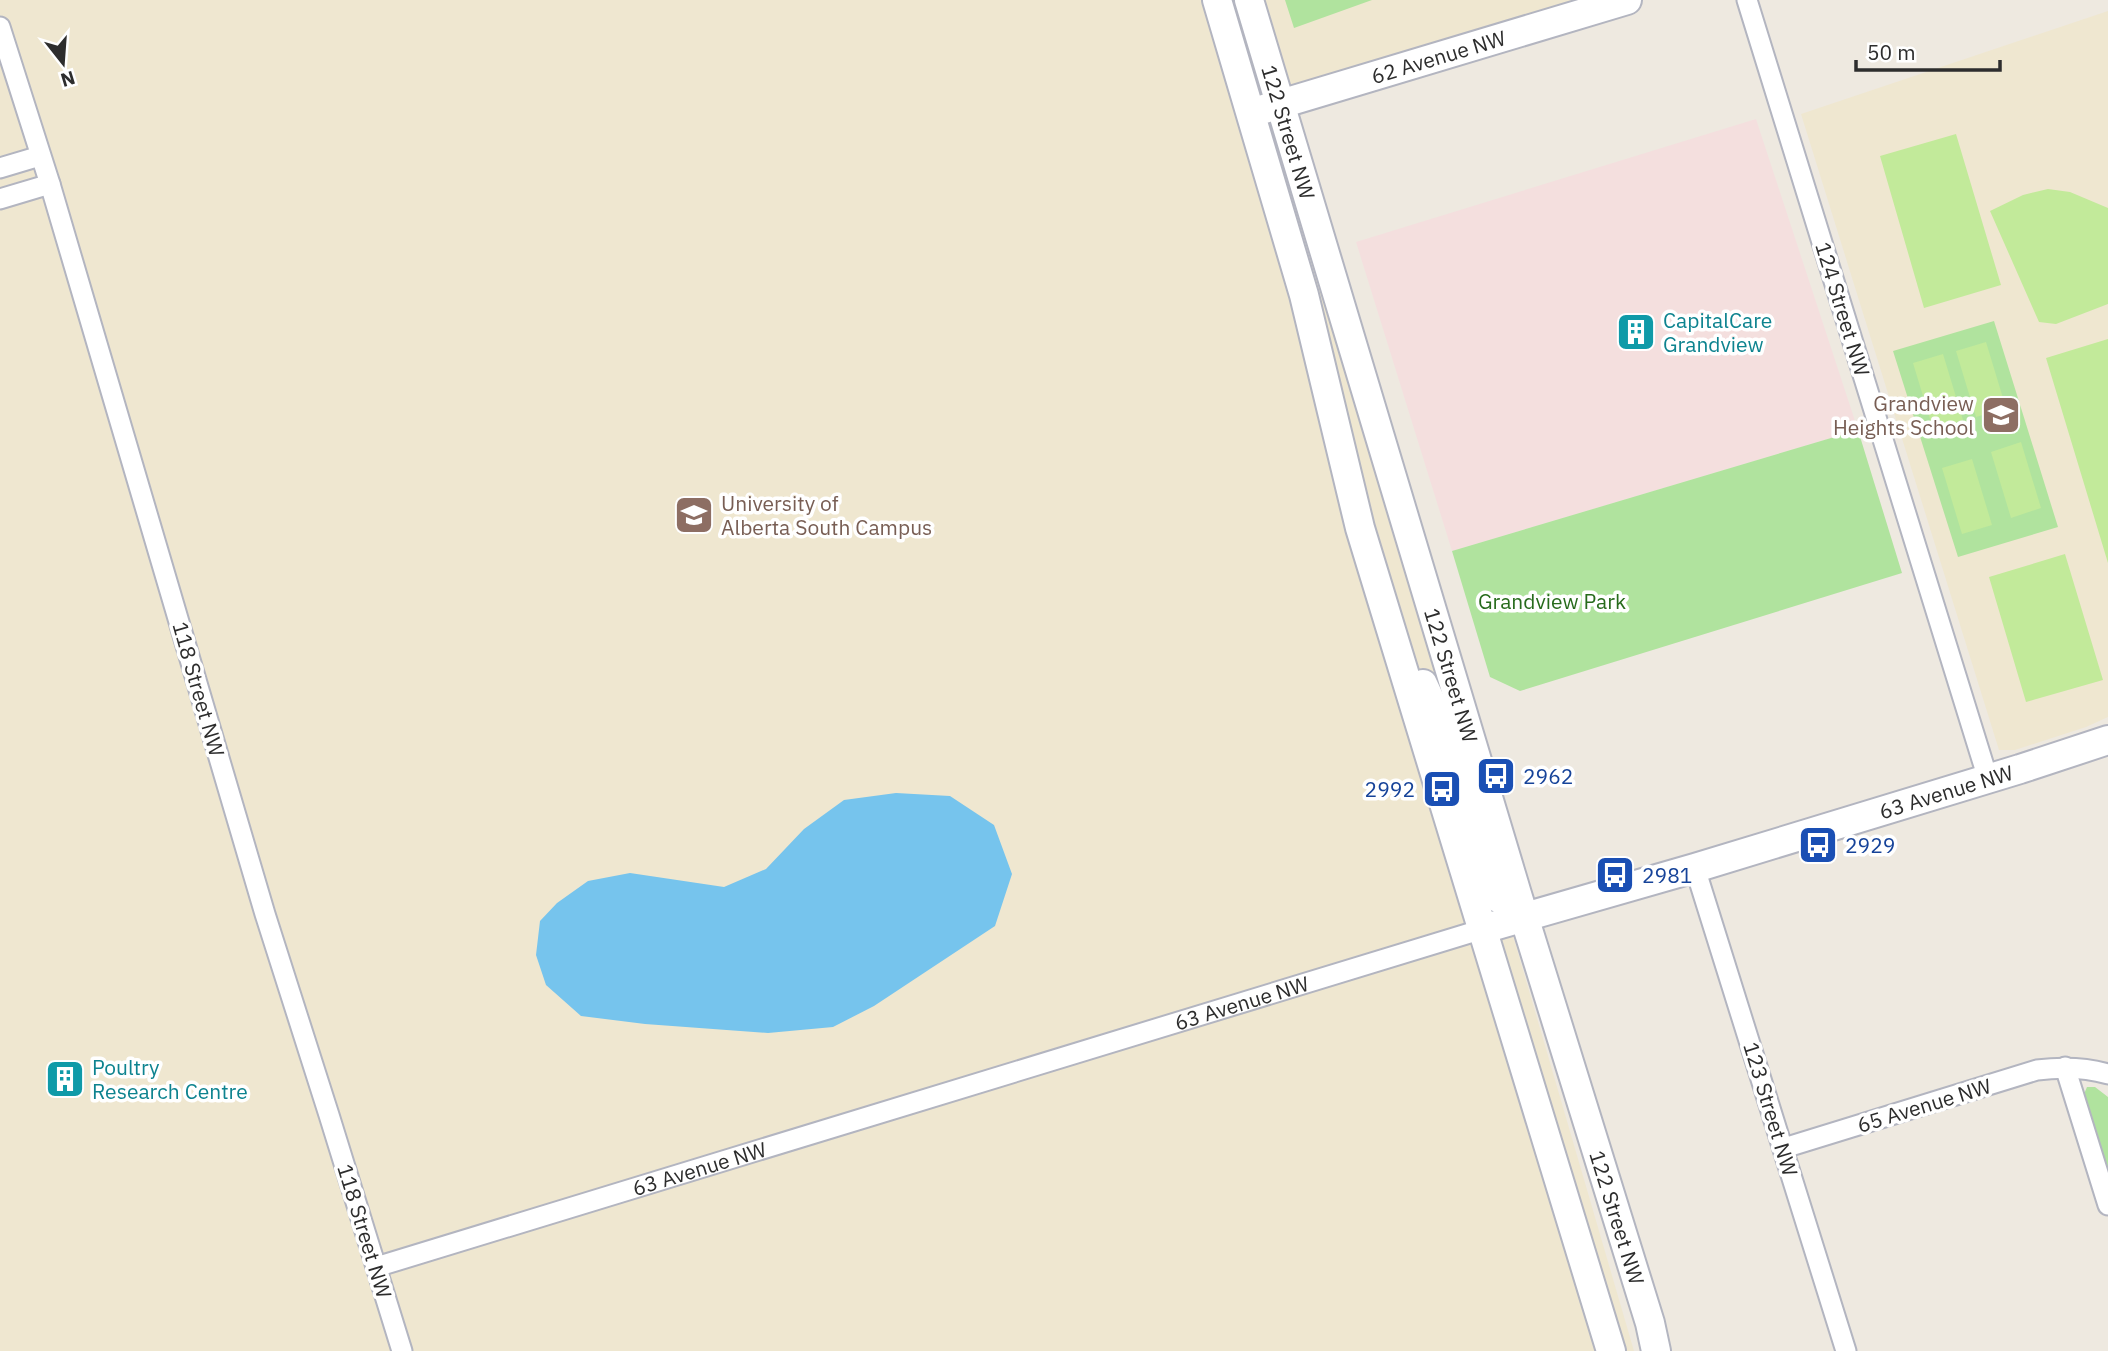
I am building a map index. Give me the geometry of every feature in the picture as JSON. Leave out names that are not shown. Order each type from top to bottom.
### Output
[{"type":"main road","name":"122 Street NW","points":[[1217,0],[1304,295],[1354,506],[1611,1351]]},
{"type":"main road","name":"122 Street NW","points":[[1248,0],[1646,1310],[1656,1351]]},
{"type":"main road","name":"62 Avenue NW","points":[[1251,113],[1627,0]]},
{"type":"main road","points":[[1383,603],[1447,736],[1502,905],[1509,913],[1525,917]]},
{"type":"main road","name":"63 Avenue NW","points":[[1483,929],[1695,868],[2108,740]]},
{"type":"street","name":"124 Street NW","points":[[1747,0],[1989,779]]},
{"type":"street","name":"118 Street NW","points":[[0,27],[50,184],[261,901],[402,1351]]},
{"type":"street","points":[[0,168],[40,156]]},
{"type":"street","points":[[0,199],[50,184]]},
{"type":"street","name":"123 Street NW","points":[[1695,868],[1846,1351]]},
{"type":"street","name":"63 Avenue NW","points":[[376,1267],[1483,929]]},
{"type":"street","points":[[2108,1074],[2064,1067],[2108,1205]]},
{"type":"street","name":"65 Avenue NW","points":[[1784,1148],[2037,1070],[2064,1067]]},
{"type":"shaded area","name":"University of Alberta South Campus","points":[[0,0],[1626,0],[1267,109],[1634,1351],[0,1351]]},
{"type":"shaded area","name":"Grandview Heights School","points":[[2108,11],[2108,717],[2015,750],[1999,750],[1801,114]]},
{"type":"shaded area","points":[[1756,119],[1858,430],[1452,551],[1356,242]]},
{"type":"green space","points":[[1285,0],[1372,0],[1294,28]]},
{"type":"green space","points":[[1956,134],[2001,285],[1924,308],[1880,156]]},
{"type":"green space","points":[[2048,189],[2070,192],[2108,208],[2108,304],[2056,324],[2039,322],[1990,211],[2023,195]]},
{"type":"green space","points":[[1994,321],[2058,527],[1958,557],[1893,351]]},
{"type":"green space","points":[[2108,339],[2108,563],[2046,358]]},
{"type":"green space","points":[[1986,342],[2006,408],[1976,417],[1956,351]]},
{"type":"green space","points":[[1943,354],[1963,420],[1933,429],[1913,363]]},
{"type":"green space","name":"Grandview Park","points":[[1858,430],[1902,573],[1520,691],[1490,677],[1452,551]]},
{"type":"green space","points":[[2021,442],[2041,508],[2011,518],[1991,452]]},
{"type":"green space","points":[[1972,459],[1992,525],[1962,534],[1942,468]]},
{"type":"green space","points":[[2065,554],[2103,680],[2026,702],[1989,577]]},
{"type":"green space","points":[[2087,1087],[2095,1087],[2108,1097],[2108,1171],[2084,1094]]},
{"type":"water","points":[[896,793],[950,796],[994,825],[1012,874],[995,926],[874,1006],[833,1027],[768,1033],[645,1024],[581,1016],[546,985],[536,955],[540,921],[557,903],[588,881],[630,873],[724,887],[766,869],[804,829],[844,800]]},
{"type":"place","name":"CapitalCare Grandview","points":[[1636,332]]},
{"type":"place","name":"Grandview Heights School","points":[[2001,415]]},
{"type":"place","name":"University of Alberta South Campus","points":[[694,515]]},
{"type":"place","name":"2962","points":[[1496,776]]},
{"type":"place","name":"2992","points":[[1442,789]]},
{"type":"place","name":"2929","points":[[1818,845]]},
{"type":"place","name":"2981","points":[[1615,875]]},
{"type":"place","name":"Poultry Research Centre","points":[[65,1079]]}]
